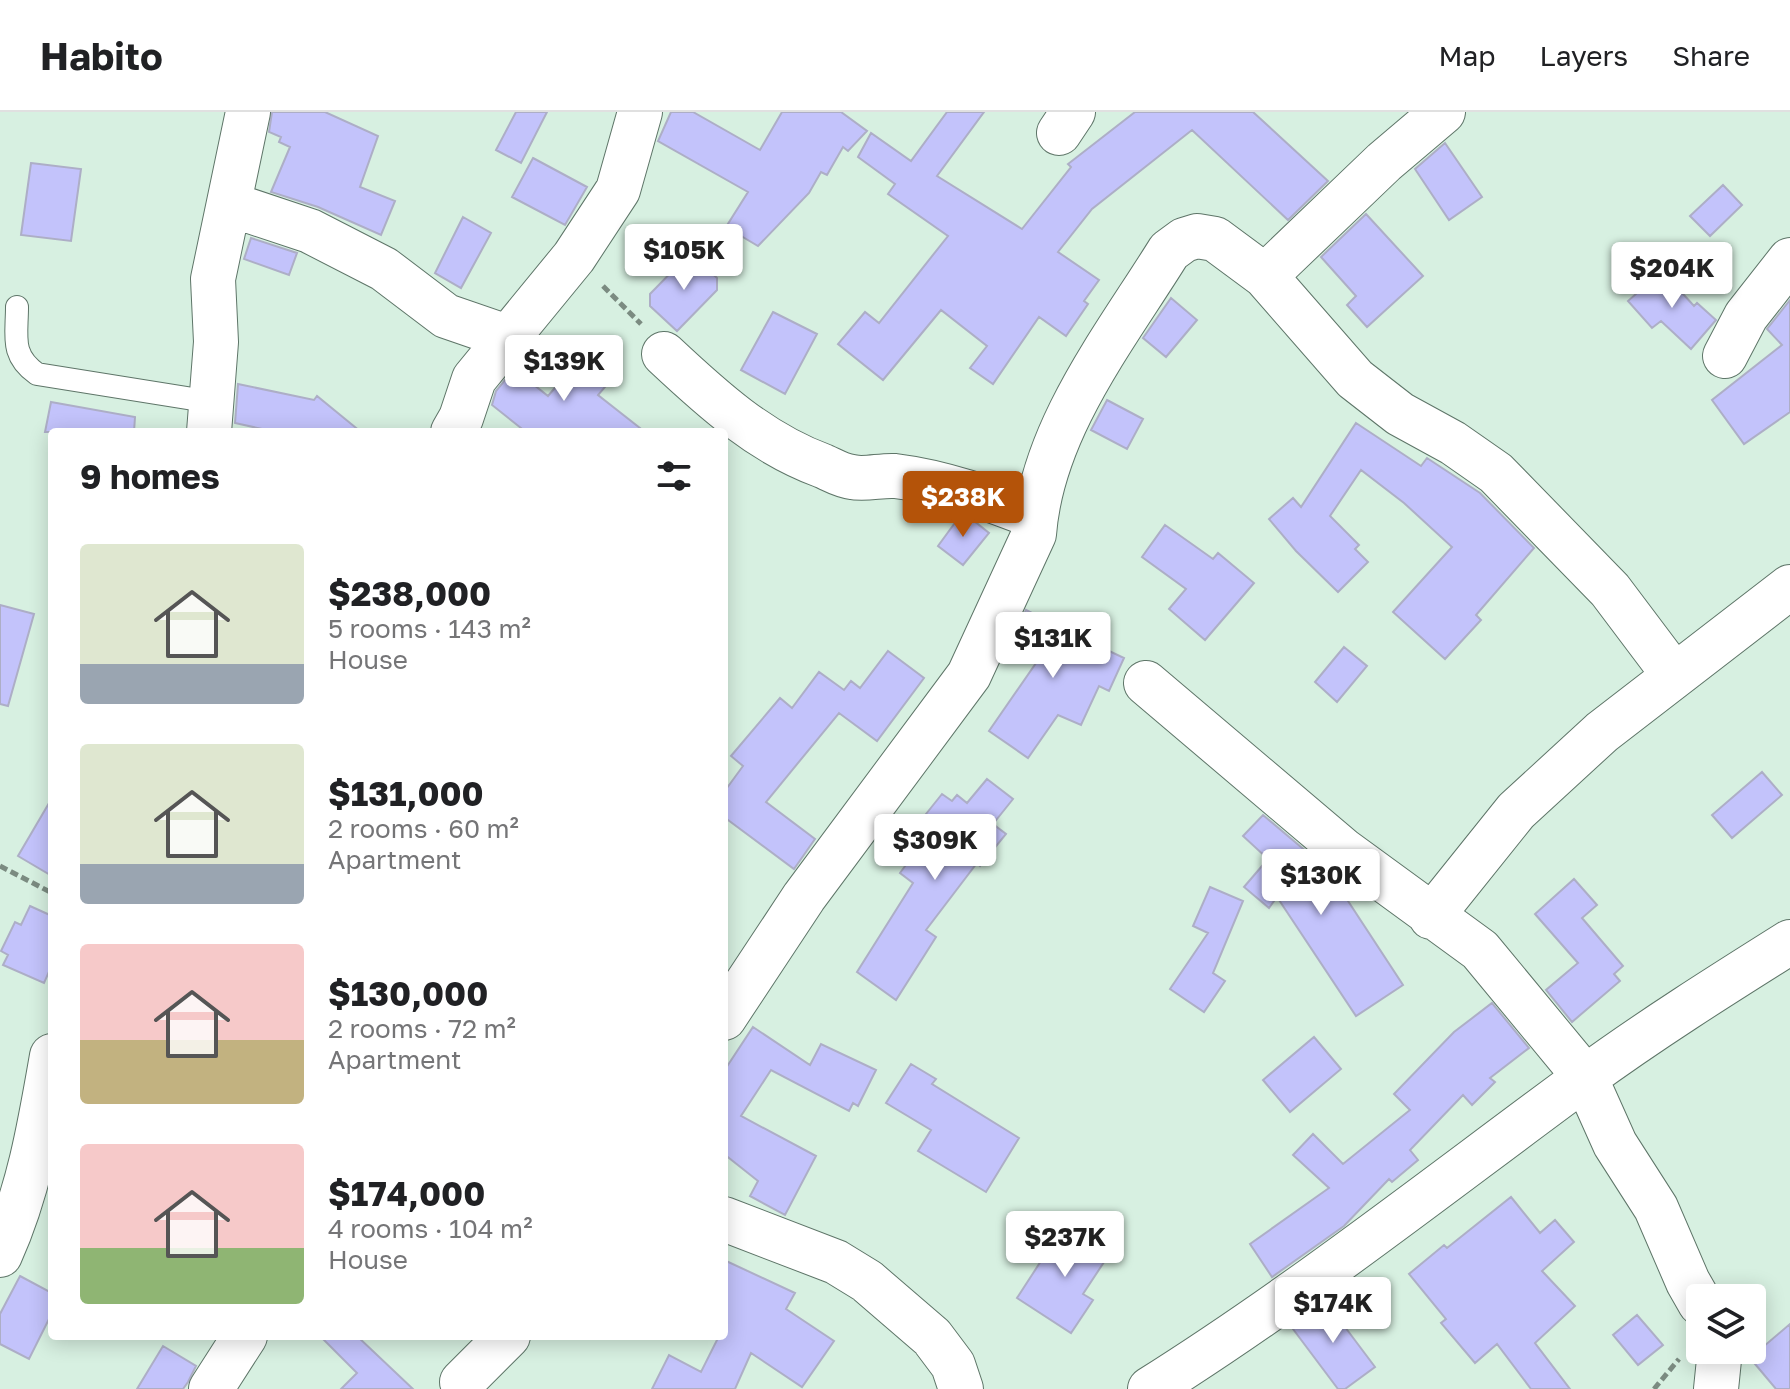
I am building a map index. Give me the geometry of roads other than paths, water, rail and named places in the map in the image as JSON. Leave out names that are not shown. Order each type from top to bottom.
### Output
[{"type":"street","points":[[211,417],[216,342],[213,279],[248,112]]},
{"type":"street","points":[[455,428],[474,379],[574,257],[618,190],[640,112]]},
{"type":"street","points":[[1265,276],[1384,162],[1443,112]]},
{"type":"street","points":[[229,204],[310,231],[384,269],[446,316],[507,337]]},
{"type":"street","points":[[728,1012],[804,897],[969,675],[1034,534],[1051,462],[1070,411],[1169,251],[1184,240],[1197,236],[1215,239],[1265,276],[1355,379],[1400,414],[1453,443],[1496,473],[1610,590],[1674,675]]},
{"type":"street","points":[[1725,356],[1746,316],[1790,260]]},
{"type":"street","points":[[664,354],[712,400],[775,446],[852,478],[892,476],[947,485],[1036,517]]},
{"type":"street","points":[[1431,917],[1516,811],[1620,716],[1736,631],[1790,587]]},
{"type":"street","points":[[1146,683],[1343,850],[1480,950],[1585,1077],[1615,1144],[1656,1208],[1689,1284]]},
{"type":"street","points":[[1150,1389],[1341,1261],[1585,1077],[1790,942]]},
{"type":"street","points":[[0,1255],[25,1192],[48,1081]]},
{"type":"street","points":[[728,1221],[836,1262],[867,1281],[932,1337],[953,1365],[961,1389]]},
{"type":"street","points":[[211,1389],[242,1340]]},
{"type":"street","points":[[462,1382],[504,1340]]},
{"type":"street","points":[[1716,1389],[1719,1364]]},
{"type":"lane","points":[[17,307],[17,353],[25,366],[37,374],[211,417]]}]
